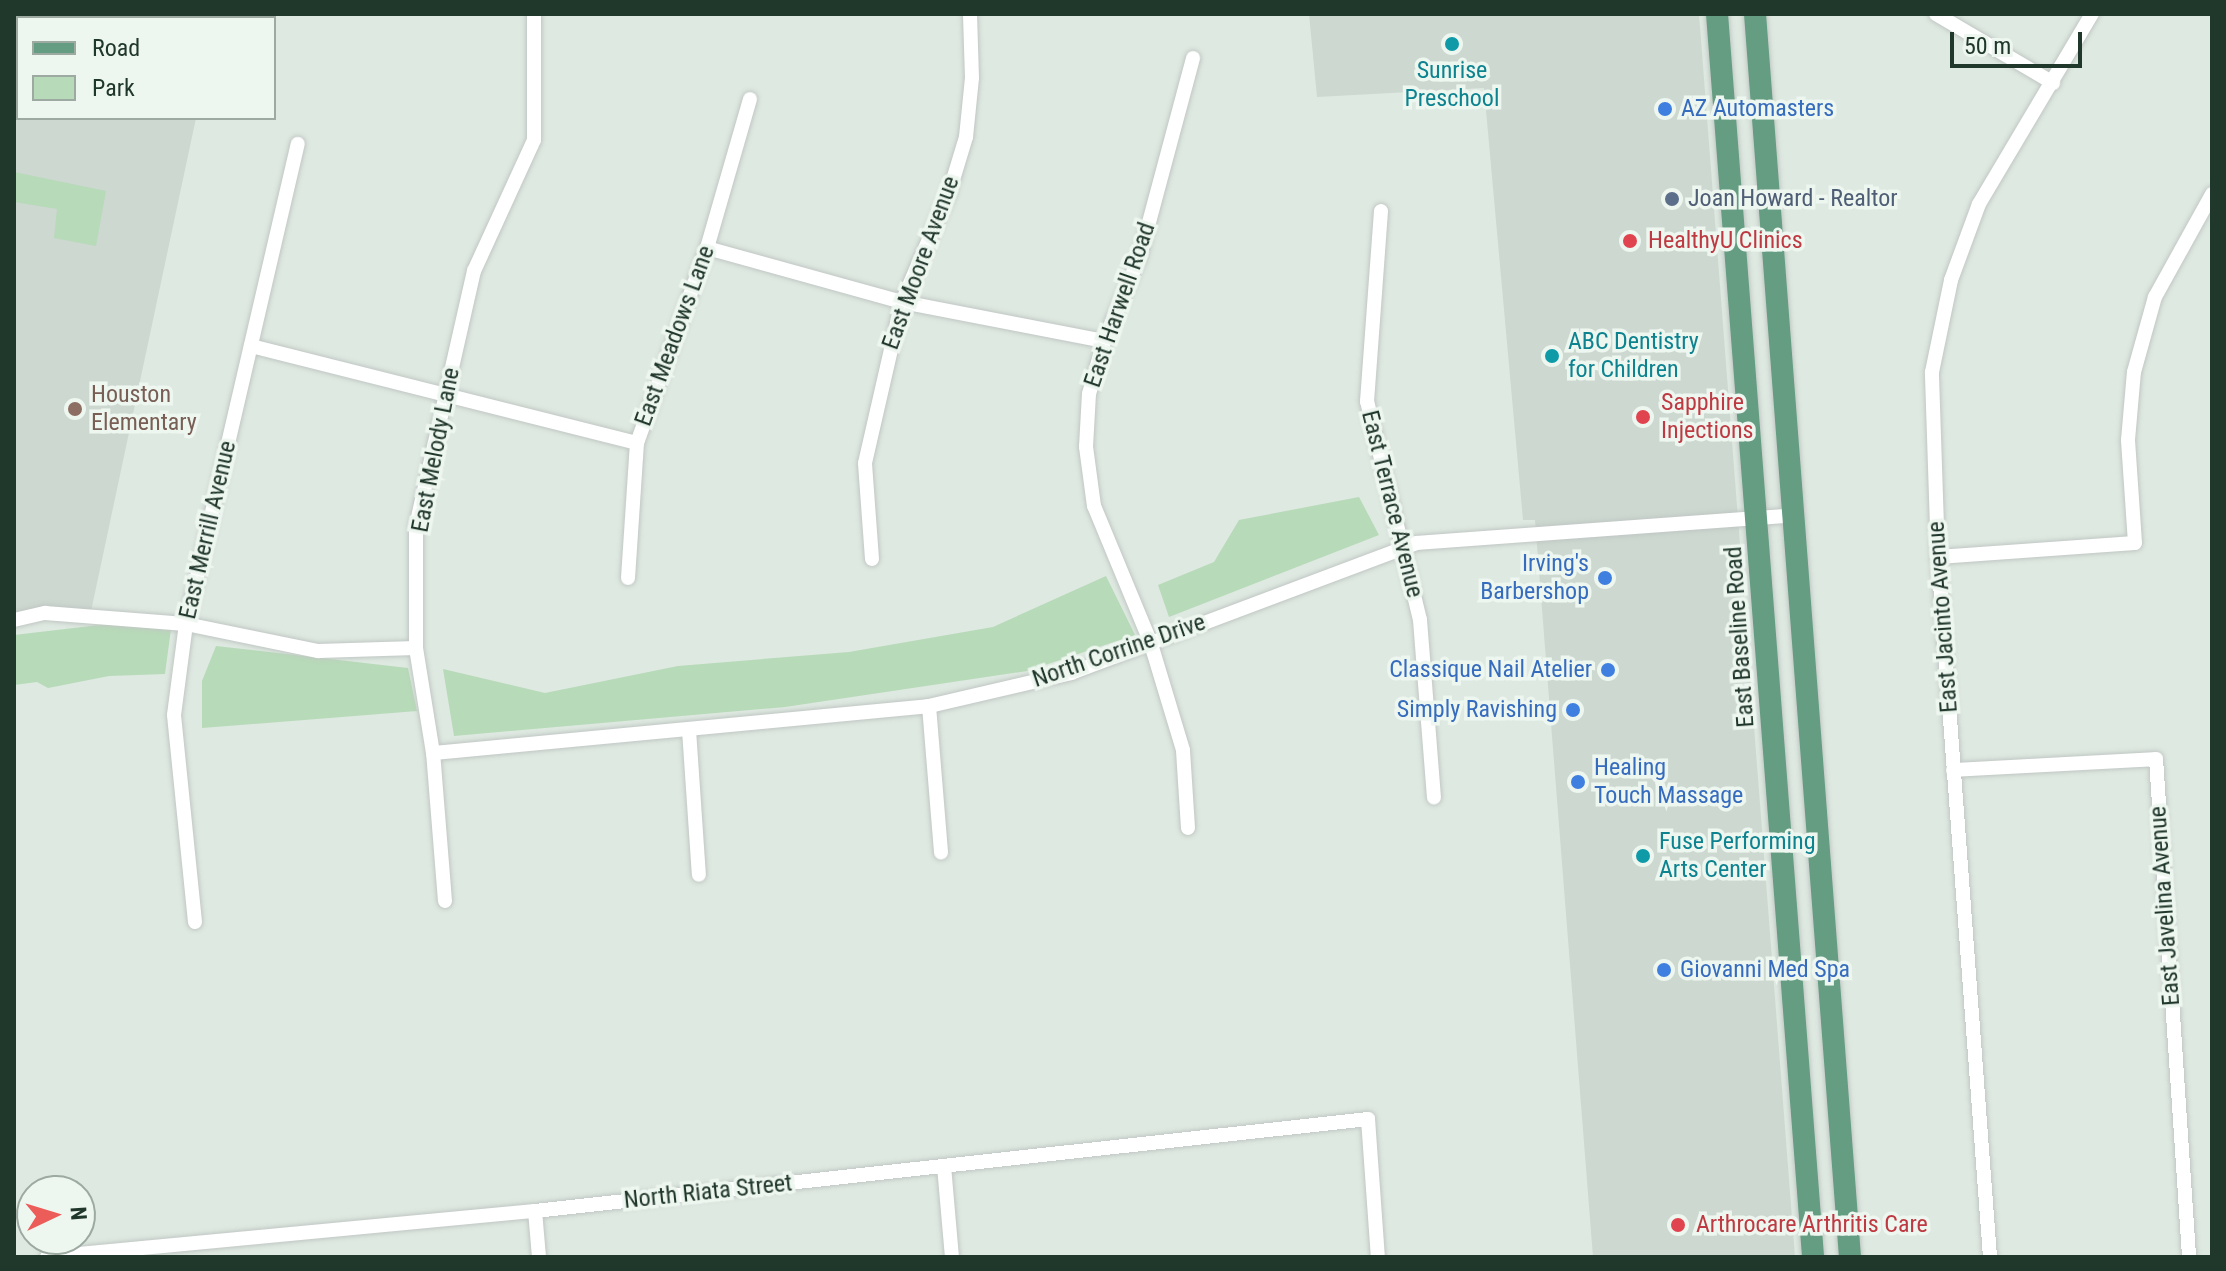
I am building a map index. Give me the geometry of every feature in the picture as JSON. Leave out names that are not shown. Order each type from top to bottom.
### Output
[{"type":"main road","name":"East Baseline Road","points":[[1717,14],[1813,1257]]},
{"type":"main road","points":[[1755,14],[1850,1257]]},
{"type":"street","name":"East Melody Lane","points":[[445,901],[433,753],[416,648],[416,526],[474,271],[534,140],[534,14]]},
{"type":"street","name":"East Moore Avenue","points":[[872,559],[865,463],[902,302],[949,193],[966,137],[972,78],[970,14]]},
{"type":"street","points":[[1936,14],[2053,83]]},
{"type":"street","name":"East Jacinto Avenue","points":[[1990,1257],[1938,557],[1932,372],[1951,280],[1979,204],[2092,14]]},
{"type":"street","name":"East Harwell Road","points":[[1188,828],[1183,750],[1150,641],[1094,506],[1086,447],[1088,408],[1104,341],[1140,256],[1193,58]]},
{"type":"street","name":"East Meadows Lane","points":[[628,578],[637,443],[707,248],[750,99]]},
{"type":"street","name":"East Merrill Avenue","points":[[195,922],[174,715],[186,624],[298,144]]},
{"type":"street","points":[[1938,557],[2135,543],[2128,440],[2134,372],[2155,297],[2212,194]]},
{"type":"street","name":"East Terrace Avenue","points":[[1381,211],[1367,401],[1402,547],[1426,668],[1434,797]]},
{"type":"street","points":[[707,248],[902,302],[1104,341]]},
{"type":"street","points":[[251,346],[447,391],[637,443]]},
{"type":"street","name":"North Corrine Drive","points":[[433,753],[929,706],[1071,673],[1402,547],[1795,515]]},
{"type":"street","points":[[14,620],[45,613],[186,624],[318,651],[416,648]]},
{"type":"street","points":[[929,706],[941,853]]},
{"type":"street","points":[[689,730],[699,875]]},
{"type":"street","name":"East Javelina Avenue","points":[[1953,770],[2156,759],[2189,1257]]},
{"type":"street","name":"North Riata Street","points":[[47,1257],[122,1253],[535,1211],[1368,1119],[1378,1257]]},
{"type":"street","points":[[944,1166],[952,1257]]},
{"type":"street","points":[[535,1211],[539,1257]]},
{"type":"shaded area","name":"Houston Elementary","points":[[14,14],[214,14],[16,16],[16,120],[196,120],[90,616],[14,620]]},
{"type":"shaded area","points":[[1309,14],[1699,14],[1795,1257],[1593,1257],[1535,520],[1523,520],[1484,88],[1317,97]]},
{"type":"green space","points":[[14,172],[106,191],[96,246],[54,238],[57,209],[14,202]]},
{"type":"green space","points":[[1359,497],[1379,535],[1169,617],[1158,585],[1214,562],[1239,520]]},
{"type":"green space","points":[[1106,576],[1135,635],[1027,671],[785,707],[454,736],[443,669],[545,693],[678,666],[849,652],[993,627]]},
{"type":"green space","points":[[108,624],[171,629],[165,674],[109,676],[48,688],[37,682],[14,685],[14,635]]},
{"type":"green space","points":[[216,646],[408,668],[417,711],[202,728],[202,681]]},
{"type":"place","name":"Sunrise Preschool","points":[[1452,44]]},
{"type":"place","name":"AZ Automasters","points":[[1665,109]]},
{"type":"place","name":"Joan Howard - Realtor","points":[[1672,199]]},
{"type":"place","name":"HealthyU Clinics","points":[[1630,241]]},
{"type":"place","name":"ABC Dentistry for Children","points":[[1552,356]]},
{"type":"place","name":"Houston Elementary","points":[[75,409]]},
{"type":"place","name":"Sapphire Injections","points":[[1643,417]]},
{"type":"place","name":"Irving's Barbershop","points":[[1605,578]]},
{"type":"place","name":"Classique Nail Atelier","points":[[1608,670]]},
{"type":"place","name":"Simply Ravishing","points":[[1573,710]]},
{"type":"place","name":"Healing Touch Massage","points":[[1578,782]]},
{"type":"place","name":"Fuse Performing Arts Center","points":[[1643,856]]},
{"type":"place","name":"Giovanni Med Spa","points":[[1664,970]]},
{"type":"place","name":"Arthrocare Arthritis Care","points":[[1678,1225]]}]
